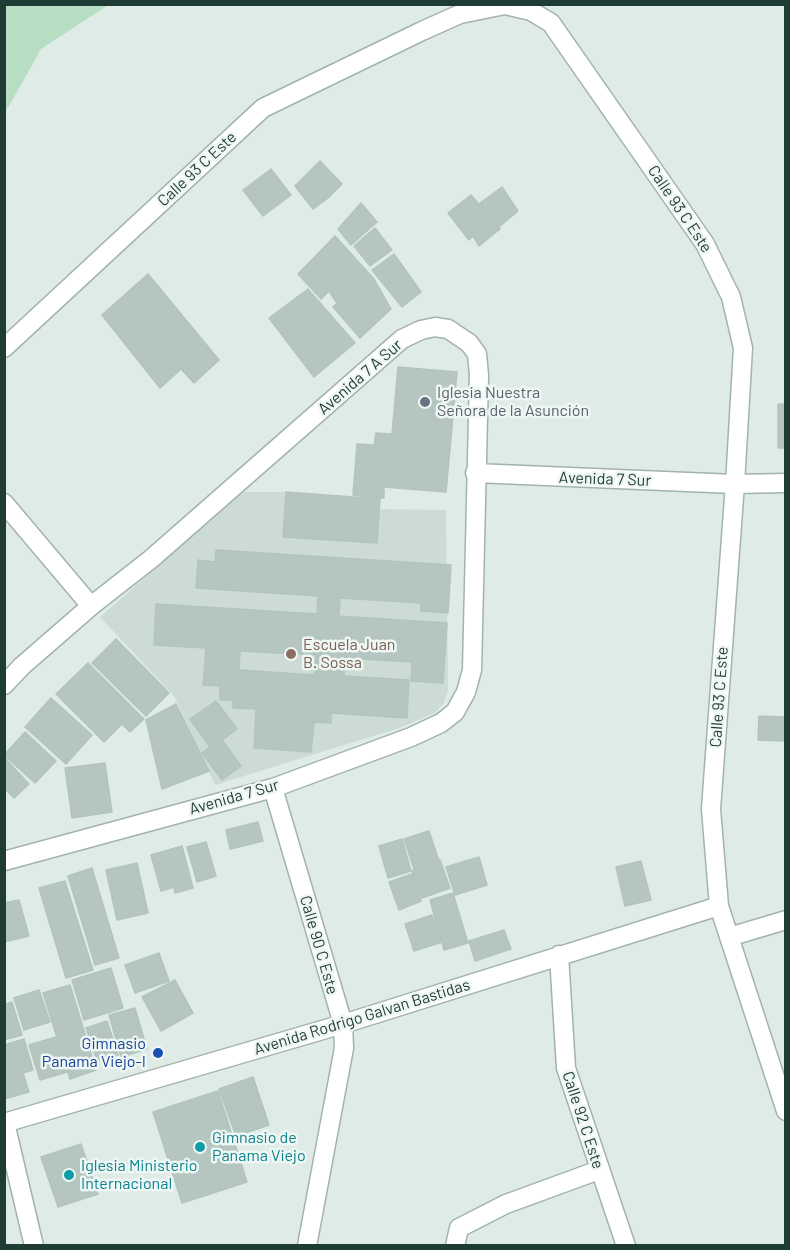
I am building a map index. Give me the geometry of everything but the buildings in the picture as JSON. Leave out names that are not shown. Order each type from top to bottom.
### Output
[{"type":"street","name":"Calle 93 C Este","points":[[4,348],[263,108],[460,14],[496,6],[516,6],[531,11],[551,23],[705,244],[731,297],[743,348],[711,809],[719,906],[786,1111]]},
{"type":"street","name":"Avenida 7 A Sur","points":[[4,685],[22,666],[91,606],[151,559],[402,339],[421,330],[435,327],[448,328],[469,343],[477,354],[479,375],[472,670],[466,692],[455,712]]},
{"type":"street","name":"Avenida 7 Sur","points":[[475,473],[735,484]]},
{"type":"street","points":[[735,484],[786,483]]},
{"type":"street","points":[[4,503],[91,606]]},
{"type":"street","name":"Avenida 7 Sur","points":[[4,861],[273,788],[411,737],[441,723],[455,712]]},
{"type":"street","name":"Calle 90 C Este","points":[[273,788],[342,1024],[344,1048],[307,1245]]},
{"type":"street","name":"Avenida Rodrigo Galvan Bastidas","points":[[5,1123],[342,1024],[719,906]]},
{"type":"street","points":[[729,937],[786,920]]},
{"type":"street","name":"Calle 92 C Este","points":[[559,955],[566,1068],[626,1245]]},
{"type":"street","points":[[5,1123],[34,1245]]},
{"type":"street","points":[[455,1245],[459,1228],[478,1218],[506,1204],[599,1170]]},
{"type":"shaded area","name":"Escuela Juan B. Sossa","points":[[243,492],[286,492],[380,499],[380,509],[446,510],[448,690],[444,703],[435,713],[399,728],[215,785],[174,696],[100,617]]},
{"type":"green space","points":[[5,4],[108,5],[41,49],[5,111]]},
{"type":"place","name":"Iglesia Nuestra Señora de la Asunción","points":[[425,402]]},
{"type":"place","name":"Escuela Juan B. Sossa","points":[[291,654]]},
{"type":"place","name":"Gimnasio Panama Viejo-I","points":[[158,1053]]},
{"type":"place","name":"Gimnasio de Panama Viejo","points":[[200,1147]]},
{"type":"place","name":"Iglesia Ministerio Internacional","points":[[69,1175]]}]
